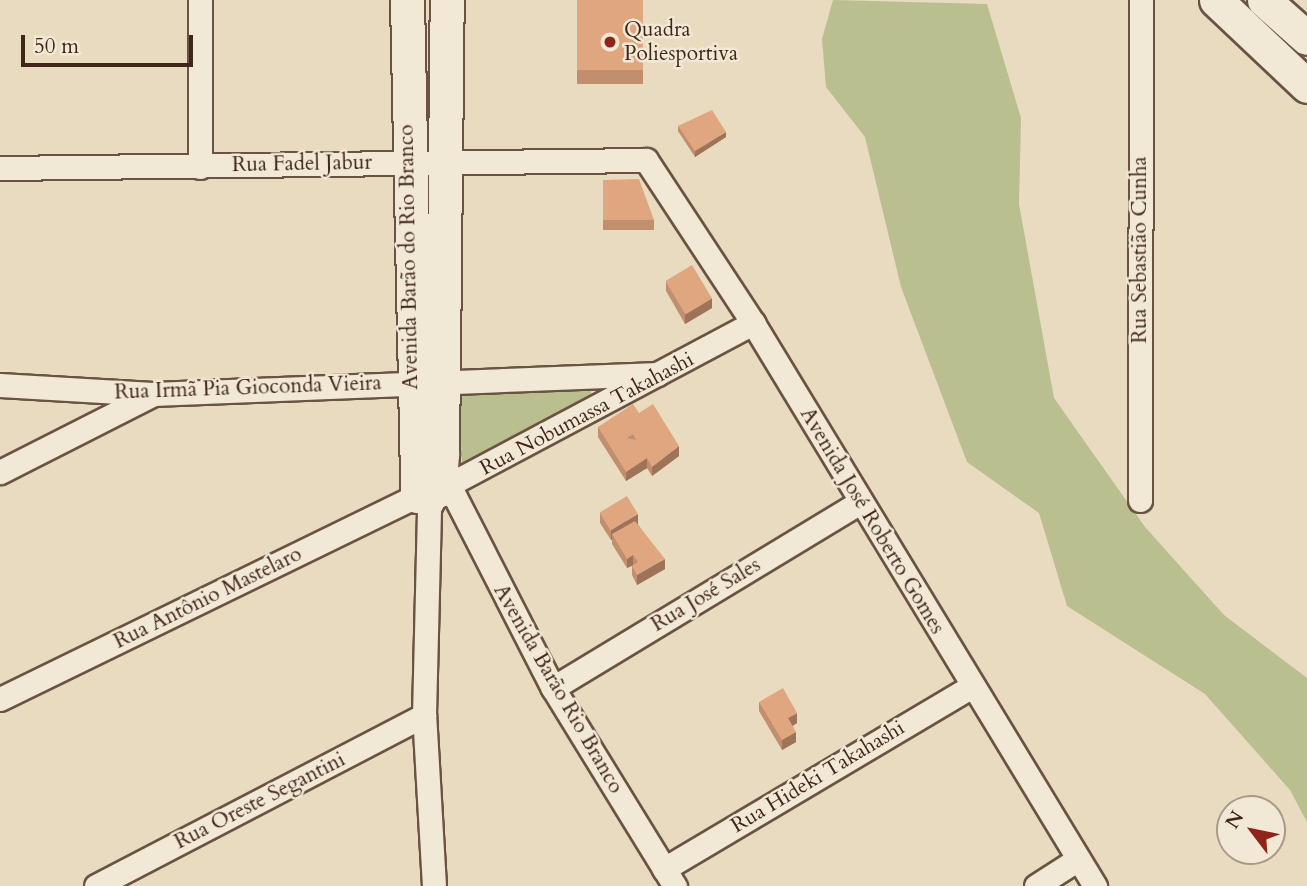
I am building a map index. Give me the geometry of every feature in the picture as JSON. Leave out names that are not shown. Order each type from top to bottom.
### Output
[{"type":"street","points":[[200,0],[200,167]]},
{"type":"street","name":"Avenida Barão do Rio Branco","points":[[407,0],[411,384],[434,495]]},
{"type":"street","name":"Avenida Barão do Rio Branco","points":[[434,886],[424,715],[434,495],[445,382],[444,161],[447,0]]},
{"type":"street","name":"Rua Sebastião Cunha","points":[[1140,500],[1141,0]]},
{"type":"street","points":[[1216,0],[1307,86]]},
{"type":"street","points":[[1264,0],[1307,38]]},
{"type":"street","name":"Rua Fadel Jabur","points":[[0,168],[646,160]]},
{"type":"street","name":"Avenida José Roberto Gomes","points":[[646,160],[753,323],[1095,886]]},
{"type":"street","name":"Rua Nobumassa Takahashi","points":[[434,495],[664,374],[753,323]]},
{"type":"street","name":"Rua Irmã Pia Gioconda Vieira","points":[[0,385],[153,394],[664,374]]},
{"type":"street","points":[[0,472],[153,394]]},
{"type":"street","name":"Avenida Barão Rio Branco","points":[[434,495],[670,878]]},
{"type":"street","name":"Rua Antônio Mastelaro","points":[[0,699],[434,495]]},
{"type":"street","name":"Rua José Sales","points":[[553,688],[860,502]]},
{"type":"street","name":"Rua Hideki Takahashi","points":[[670,878],[972,686]]},
{"type":"street","name":"Rua Oreste Segantini","points":[[96,886],[424,715]]},
{"type":"street","points":[[1036,886],[1078,859]]},
{"type":"green space","points":[[833,0],[987,4],[1021,118],[1019,204],[1054,398],[1145,527],[1224,615],[1307,678],[1307,822],[1290,790],[1205,694],[1067,606],[1039,513],[967,462],[901,287],[865,137],[826,87],[822,39]]},
{"type":"green space","points":[[589,385],[592,396],[462,466],[459,388]]},
{"type":"building","name":"Quadra Poliesportiva","points":[[577,0],[643,0],[643,70],[577,70]]},
{"type":"building","points":[[712,110],[726,132],[695,151],[678,126]]},
{"type":"building","points":[[639,179],[654,220],[603,220],[603,180]]},
{"type":"building","points":[[692,265],[712,298],[686,314],[665,281]]},
{"type":"building","points":[[633,404],[639,413],[653,404],[679,446],[652,467],[647,458],[626,472],[598,427]]},
{"type":"building","points":[[627,496],[638,514],[610,530],[600,512]]},
{"type":"building","points":[[635,521],[665,559],[637,575],[632,566],[638,562],[633,555],[627,559],[612,534]]},
{"type":"building","points":[[783,688],[797,713],[788,718],[796,732],[782,740],[759,702]]},
{"type":"place","name":"Quadra Poliesportiva","points":[[610,42]]}]
